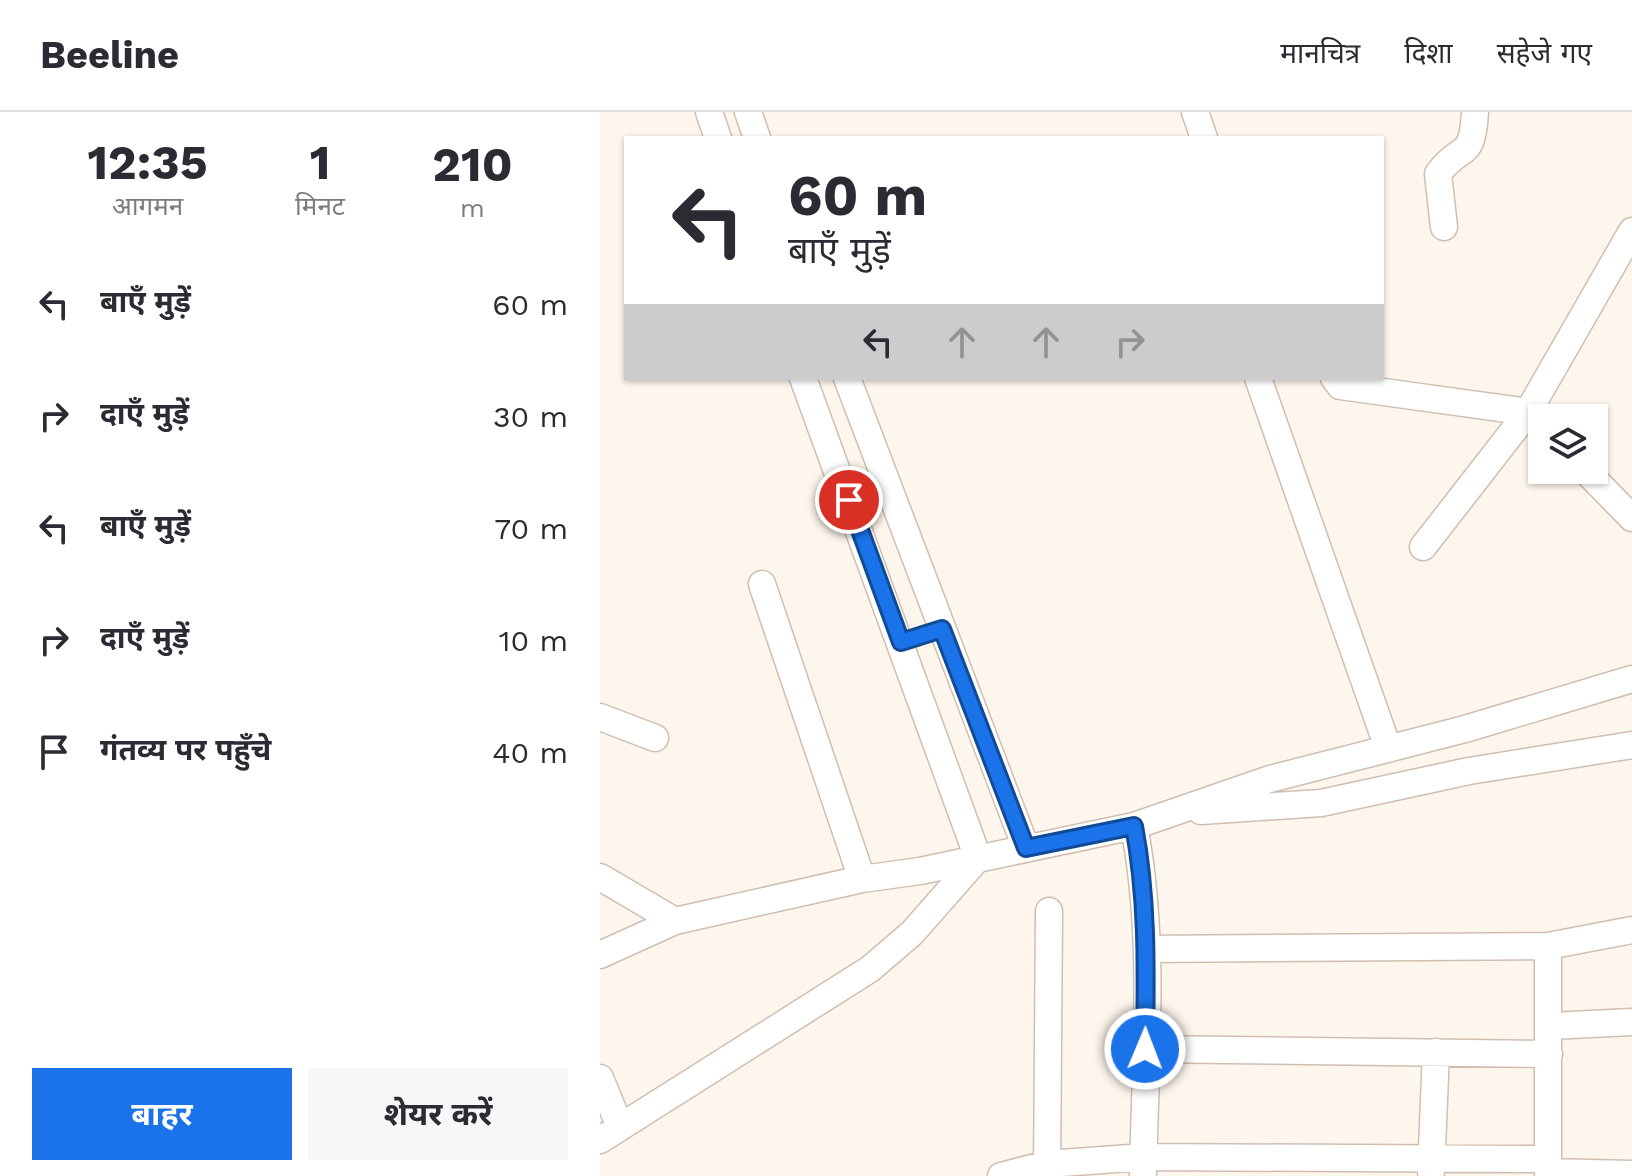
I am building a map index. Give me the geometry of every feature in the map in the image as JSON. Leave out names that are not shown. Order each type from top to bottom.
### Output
[{"type":"street","points":[[709,112],[717,136]]},
{"type":"street","points":[[748,112],[756,136]]},
{"type":"street","points":[[1195,112],[1203,136]]},
{"type":"street","points":[[1444,227],[1438,174],[1450,159],[1465,152],[1470,144],[1475,112]]},
{"type":"street","points":[[1543,404],[1632,231]]},
{"type":"street","points":[[804,380],[978,858]]},
{"type":"street","points":[[848,380],[1026,848]]},
{"type":"street","points":[[1259,380],[1388,748]]},
{"type":"street","points":[[1336,380],[1340,386],[1528,418]]},
{"type":"street","points":[[1423,547],[1528,427]]},
{"type":"street","points":[[1599,484],[1632,518]]},
{"type":"street","points":[[762,584],[862,879]]},
{"type":"street","points":[[901,642],[942,629]]},
{"type":"street","points":[[600,955],[675,921],[862,879],[1134,826],[1270,779],[1632,679]]},
{"type":"street","points":[[600,717],[655,738]]},
{"type":"street","points":[[1174,812],[1298,806],[1469,771],[1632,745]]},
{"type":"street","points":[[1134,826],[1143,872],[1147,949],[1144,1167]]},
{"type":"street","points":[[600,1078],[610,1134],[870,969],[912,933],[978,858]]},
{"type":"street","points":[[600,877],[675,921]]},
{"type":"street","points":[[1047,1170],[1049,911]]},
{"type":"street","points":[[1147,949],[1548,946],[1632,930]]},
{"type":"street","points":[[1548,946],[1548,1169]]},
{"type":"street","points":[[1550,1026],[1632,1022]]},
{"type":"street","points":[[1145,1049],[1549,1054]]},
{"type":"street","points":[[1432,1167],[1436,1052]]},
{"type":"street","points":[[1001,1176],[1047,1170],[1144,1167],[1432,1167],[1632,1174]]},
{"type":"route","points":[[849,500],[901,642],[942,629],[1026,848],[1134,826],[1143,872],[1147,949],[1145,1049]]}]
